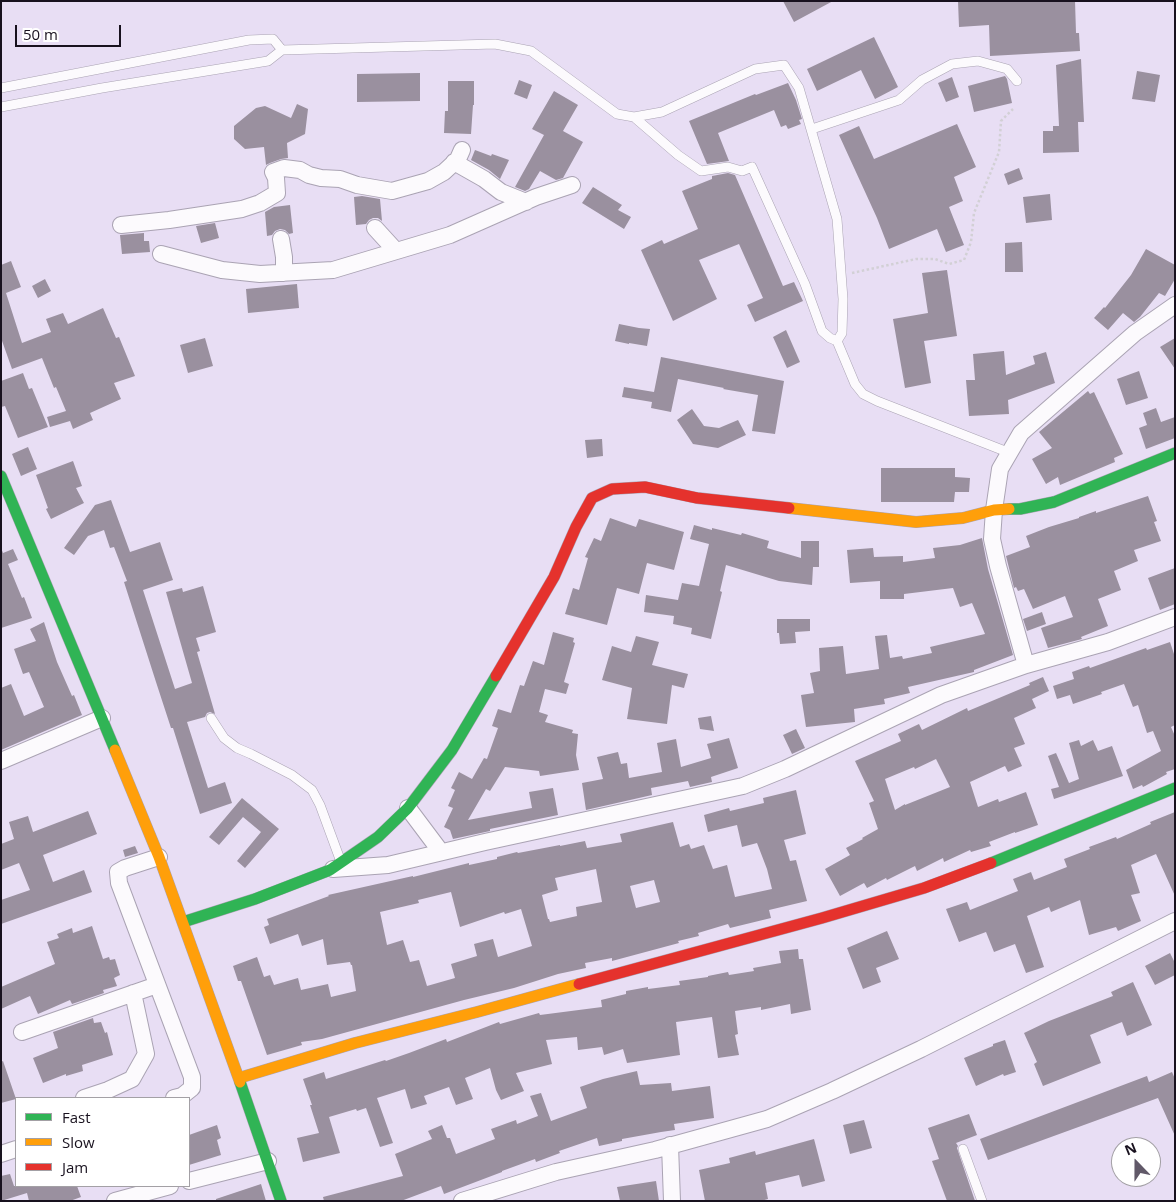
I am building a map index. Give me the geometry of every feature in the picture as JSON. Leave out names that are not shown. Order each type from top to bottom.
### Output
[{"type":"street","points":[[121,225],[242,209],[260,203],[277,193],[276,178],[273,172],[284,168],[300,170],[321,178],[340,179],[357,185],[392,191],[428,181],[444,172],[458,156],[500,192],[526,202]]},
{"type":"street","points":[[161,254],[222,270],[260,274],[333,270],[450,235],[536,197],[572,185]]},
{"type":"street","points":[[375,228],[396,250]]},
{"type":"street","points":[[281,239],[284,273]]},
{"type":"street","points":[[1026,665],[992,539],[1000,469],[1021,433],[1135,333],[1175,305]]},
{"type":"street","points":[[183,922],[255,899],[335,866],[378,837],[408,808],[452,750],[554,577],[576,527],[592,498],[612,489],[645,487],[697,498],[916,522],[963,518],[994,510],[1020,509],[1054,502],[1175,453]]},
{"type":"street","points":[[1,476],[159,858],[239,1078],[281,1201]]},
{"type":"street","points":[[335,866],[388,865],[743,786],[785,769],[941,695],[1026,665],[1108,642],[1175,617]]},
{"type":"street","points":[[1,761],[102,718]]},
{"type":"street","points":[[239,1078],[355,1043],[822,918],[924,888],[1022,851],[1175,788]]},
{"type":"street","points":[[408,808],[441,852]]},
{"type":"street","points":[[159,858],[125,868],[118,872],[118,883],[192,1077],[192,1088],[178,1097]]},
{"type":"street","points":[[462,1201],[556,1172],[670,1145],[767,1119],[921,1049],[1175,921]]},
{"type":"street","points":[[22,1032],[157,985]]},
{"type":"street","points":[[87,1097],[132,1079],[146,1054],[133,993]]},
{"type":"street","points":[[670,1145],[672,1201]]},
{"type":"street","points":[[1,1154],[15,1149]]},
{"type":"street","points":[[190,1181],[268,1161]]},
{"type":"street","points":[[115,1201],[166,1187]]},
{"type":"lane","points":[[1,88],[249,40],[273,39],[282,50]]},
{"type":"lane","points":[[1,108],[102,88],[268,61],[282,50],[495,44],[531,51],[617,114],[634,117],[662,112],[755,69],[784,65],[799,88],[837,219],[842,299],[842,334],[837,341]]},
{"type":"lane","points":[[812,129],[899,100],[922,80],[952,64],[978,61],[1006,69],[1017,81]]},
{"type":"lane","points":[[634,117],[678,155],[701,171],[728,167],[742,171],[752,168],[805,284],[822,331],[837,341],[855,384],[863,394],[885,405],[1010,453]]},
{"type":"lane","points":[[212,718],[224,738],[237,748],[292,775],[312,790],[320,805],[335,866]]},
{"type":"lane","points":[[963,1149],[982,1201]]},
{"type":"path","points":[[841,275],[916,259],[935,259],[949,264],[964,260],[971,242],[974,213],[999,152],[1002,121],[1013,109]]},
{"type":"building","points":[[783,1],[833,1],[794,22]]},
{"type":"building","points":[[958,1],[1075,1],[1076,33],[1079,33],[1080,51],[990,56],[989,25],[959,27]]},
{"type":"building","points":[[874,37],[898,87],[875,99],[861,70],[817,91],[807,69]]},
{"type":"building","points":[[1081,59],[1084,122],[1078,122],[1079,152],[1043,153],[1043,131],[1053,131],[1053,126],[1059,126],[1056,65]]},
{"type":"building","points":[[1137,71],[1160,75],[1155,102],[1132,99]]},
{"type":"building","points":[[420,73],[420,101],[357,102],[357,74]]},
{"type":"building","points":[[1005,76],[1012,103],[974,112],[968,86]]},
{"type":"building","points":[[952,77],[959,97],[946,102],[938,83]]},
{"type":"building","points":[[519,80],[532,85],[527,99],[514,94]]},
{"type":"building","points":[[448,81],[474,81],[471,134],[444,133],[445,111],[448,111]]},
{"type":"building","points":[[788,83],[796,100],[802,119],[799,120],[801,124],[788,129],[786,125],[781,127],[774,110],[718,133],[729,161],[707,164],[689,121],[755,94]]},
{"type":"building","points":[[554,91],[578,105],[563,131],[583,142],[563,178],[556,180],[540,171],[529,189],[525,191],[515,187],[544,135],[532,129]]},
{"type":"building","points":[[297,104],[308,109],[305,134],[287,143],[288,158],[266,165],[264,147],[245,149],[234,139],[234,126],[256,108],[265,106],[291,118]]},
{"type":"building","points":[[957,124],[976,167],[954,177],[963,201],[949,207],[964,245],[946,252],[937,229],[889,249],[839,135],[859,126],[874,159]]},
{"type":"building","points":[[475,150],[509,160],[500,179],[471,160]]},
{"type":"building","points":[[1019,168],[1023,179],[1008,185],[1004,174]]},
{"type":"building","points":[[728,173],[735,175],[783,286],[794,282],[803,301],[755,322],[747,305],[763,298],[739,244],[699,260],[717,299],[673,321],[641,250],[662,240],[664,244],[698,229],[682,191],[712,179],[712,176]]},
{"type":"building","points":[[593,187],[622,205],[618,210],[631,217],[624,229],[582,203]]},
{"type":"building","points":[[1050,194],[1052,220],[1026,223],[1023,197]]},
{"type":"building","points":[[362,196],[380,199],[382,221],[378,218],[373,218],[366,224],[356,225],[354,197]]},
{"type":"building","points":[[290,205],[293,233],[289,234],[285,230],[280,229],[267,236],[265,212],[274,207]]},
{"type":"building","points":[[215,223],[219,238],[201,243],[196,226]]},
{"type":"building","points":[[144,233],[144,241],[149,241],[150,252],[122,254],[120,235]]},
{"type":"building","points":[[1022,242],[1023,272],[1005,272],[1005,243]]},
{"type":"building","points":[[1146,249],[1175,265],[1175,279],[1165,296],[1159,293],[1134,322],[1123,313],[1108,330],[1094,318],[1105,308],[1131,275]]},
{"type":"building","points":[[11,261],[21,287],[6,293],[22,343],[51,332],[46,319],[63,313],[68,324],[103,308],[116,338],[119,337],[135,376],[114,383],[121,399],[90,413],[93,420],[73,429],[70,421],[50,427],[47,417],[66,411],[42,358],[12,369],[1,338],[1,265]]},
{"type":"building","points":[[947,270],[957,336],[924,341],[931,383],[905,388],[893,319],[928,313],[922,273]]},
{"type":"building","points":[[45,279],[51,291],[38,298],[32,286]]},
{"type":"building","points":[[297,284],[299,308],[248,313],[246,289]]},
{"type":"building","points":[[619,324],[650,329],[647,346],[615,341]]},
{"type":"building","points":[[786,330],[800,362],[787,368],[773,337]]},
{"type":"building","points":[[205,338],[213,366],[188,373],[180,345]]},
{"type":"building","points":[[1175,338],[1175,369],[1160,347]]},
{"type":"building","points":[[1004,351],[1006,375],[1035,364],[1033,356],[1046,352],[1055,383],[1008,400],[1009,414],[969,416],[966,380],[975,380],[973,354]]},
{"type":"building","points":[[661,357],[784,381],[775,434],[752,431],[758,395],[678,379],[671,412],[651,408],[652,402],[622,397],[624,387],[654,392]]},
{"type":"building","points":[[1139,371],[1148,398],[1126,405],[1117,379]]},
{"type":"building","points":[[23,373],[29,389],[32,388],[48,427],[18,438],[5,406],[1,407],[1,381]]},
{"type":"building","points":[[1088,391],[1090,394],[1094,392],[1123,454],[1114,458],[1115,462],[1060,485],[1058,477],[1046,484],[1032,459],[1052,448],[1039,432]]},
{"type":"building","points":[[1156,408],[1161,422],[1175,417],[1175,438],[1146,449],[1139,428],[1147,425],[1143,413]]},
{"type":"building","points":[[692,409],[704,426],[719,428],[738,420],[746,435],[718,448],[693,444],[677,420]]},
{"type":"building","points":[[602,439],[603,456],[587,458],[585,440]]},
{"type":"building","points":[[28,447],[37,469],[21,476],[12,454]]},
{"type":"building","points":[[73,461],[82,486],[76,488],[84,503],[51,519],[46,509],[48,508],[36,475]]},
{"type":"building","points":[[881,468],[955,468],[955,477],[970,478],[969,492],[955,492],[954,502],[881,502]]},
{"type":"building","points":[[1148,496],[1157,521],[1154,522],[1161,541],[1134,550],[1138,561],[1114,571],[1121,590],[1098,599],[1108,626],[1081,637],[1082,639],[1048,648],[1041,628],[1073,617],[1065,596],[1033,609],[1024,589],[1018,591],[1016,587],[1014,588],[1006,556],[1030,547],[1026,536],[1096,511],[1096,513]]},
{"type":"building","points":[[111,500],[130,552],[160,542],[173,580],[143,590],[175,689],[192,683],[166,592],[182,588],[183,592],[203,586],[216,632],[196,638],[200,651],[197,652],[215,714],[210,712],[205,717],[187,722],[208,788],[225,782],[232,803],[200,814],[124,582],[127,581],[114,547],[110,548],[104,530],[88,536],[74,555],[64,548],[95,505]]},
{"type":"building","points":[[610,518],[636,527],[639,519],[684,532],[674,570],[647,563],[639,594],[617,588],[607,625],[565,614],[573,588],[579,590],[588,558],[585,557],[594,538],[601,541]]},
{"type":"building","points":[[694,525],[741,535],[742,533],[769,541],[767,548],[801,558],[801,541],[819,541],[819,567],[813,567],[812,585],[779,581],[726,565],[711,639],[691,634],[692,628],[673,624],[674,616],[644,612],[646,595],[678,600],[682,583],[699,586],[709,544],[690,539]]},
{"type":"building","points":[[982,538],[988,569],[1013,655],[974,670],[974,672],[908,687],[910,693],[884,699],[885,704],[854,709],[855,722],[806,727],[801,695],[814,693],[810,673],[820,671],[819,648],[843,646],[846,674],[879,669],[875,636],[887,635],[890,658],[902,656],[903,659],[932,653],[930,647],[985,634],[972,603],[960,607],[953,588],[904,594],[904,599],[880,599],[880,581],[850,583],[847,550],[873,548],[874,557],[903,556],[903,562],[935,558],[933,548],[960,545]]},
{"type":"building","points":[[1,548],[3,553],[13,549],[18,560],[8,564],[32,618],[1,628]]},
{"type":"building","points":[[1175,568],[1175,604],[1160,610],[1148,578]]},
{"type":"building","points":[[1042,612],[1046,624],[1027,631],[1023,619]]},
{"type":"building","points":[[777,619],[810,619],[810,631],[795,632],[796,643],[780,644],[779,633],[777,633]]},
{"type":"building","points":[[44,622],[57,662],[82,715],[1,750],[1,688],[11,684],[24,716],[44,707],[29,672],[23,674],[14,649],[36,641],[30,629]]},
{"type":"building","points":[[553,632],[574,638],[573,642],[575,643],[564,682],[569,684],[566,694],[545,689],[539,712],[548,715],[545,722],[573,730],[572,733],[578,734],[576,755],[579,770],[540,776],[539,771],[505,767],[490,791],[486,789],[468,820],[532,808],[529,792],[553,788],[558,815],[490,829],[490,831],[453,839],[450,830],[444,827],[453,808],[448,806],[455,790],[451,788],[459,772],[472,779],[484,758],[487,759],[498,728],[492,726],[498,709],[511,713],[520,685],[524,686],[533,661],[544,665]]},
{"type":"building","points":[[636,636],[659,642],[652,665],[688,674],[684,688],[672,685],[667,724],[627,719],[632,688],[602,680],[612,646],[631,652]]},
{"type":"building","points":[[1170,642],[1175,657],[1175,725],[1171,727],[1175,736],[1175,769],[1166,772],[1167,774],[1143,787],[1142,785],[1133,789],[1126,770],[1161,751],[1153,731],[1147,733],[1138,705],[1133,707],[1124,684],[1073,704],[1070,695],[1057,699],[1053,686],[1074,679],[1072,672]]},
{"type":"building","points":[[1043,677],[1049,691],[1032,699],[1036,708],[1014,718],[1025,744],[1014,748],[1022,766],[1008,772],[1005,766],[970,782],[978,807],[998,799],[999,802],[1026,792],[1038,825],[989,842],[991,846],[971,852],[970,850],[944,862],[943,858],[917,871],[915,866],[867,888],[864,883],[840,896],[825,869],[850,855],[846,848],[878,829],[869,803],[874,801],[855,761],[901,741],[898,734],[919,724],[922,730],[967,708],[968,711],[1030,685],[1029,683]],"holes":[[[936,759],[950,787],[905,804],[895,810],[885,779],[914,767],[915,769]]]},
{"type":"building","points":[[711,716],[714,731],[700,729],[698,718]]},
{"type":"building","points":[[796,729],[805,748],[792,754],[783,735]]},
{"type":"building","points":[[729,738],[738,768],[711,777],[712,782],[690,787],[688,781],[651,788],[652,795],[586,810],[582,783],[603,779],[597,757],[618,752],[621,764],[627,763],[629,778],[662,772],[657,743],[676,739],[681,767],[711,758],[707,744]]},
{"type":"building","points":[[1079,740],[1081,746],[1093,740],[1098,751],[1112,746],[1123,776],[1054,799],[1051,789],[1059,787],[1048,756],[1056,753],[1069,783],[1079,779],[1069,743]]},
{"type":"building","points":[[796,790],[806,834],[784,840],[790,861],[796,860],[807,901],[769,910],[771,918],[730,928],[728,924],[698,933],[699,936],[678,941],[679,943],[612,961],[612,958],[585,963],[586,968],[322,1039],[301,1042],[302,1045],[267,1055],[241,981],[238,981],[233,966],[257,957],[264,977],[270,975],[274,985],[298,978],[301,990],[328,984],[331,997],[356,991],[350,962],[327,965],[323,939],[302,946],[298,934],[270,944],[264,927],[269,925],[267,919],[328,895],[469,863],[469,865],[497,859],[497,857],[517,852],[585,841],[587,848],[622,842],[620,834],[673,822],[680,847],[689,844],[691,849],[704,845],[713,869],[727,865],[735,897],[772,889],[757,843],[742,847],[737,825],[708,832],[704,815],[729,808],[730,811],[764,803],[763,798]],"holes":[[[596,869],[602,902],[576,907],[577,916],[550,922],[542,895],[558,890],[555,878]],[[654,880],[660,902],[636,908],[630,886]],[[451,892],[460,927],[504,912],[505,914],[521,909],[532,946],[498,957],[493,939],[474,944],[477,956],[451,964],[455,978],[427,986],[419,960],[410,962],[403,940],[387,945],[380,912],[419,903],[418,900]]]},
{"type":"building","points":[[242,798],[279,829],[245,868],[237,861],[261,832],[243,817],[219,845],[209,837]]},
{"type":"building","points":[[88,811],[97,834],[43,855],[53,882],[84,870],[92,892],[1,924],[1,900],[30,890],[19,863],[1,870],[1,844],[14,839],[9,822],[28,816],[33,832]]},
{"type":"building","points":[[1175,812],[1175,896],[1156,854],[1131,865],[1140,893],[1131,895],[1141,921],[1118,931],[1116,927],[1089,935],[1080,900],[1051,912],[1049,907],[1027,916],[1044,967],[1026,973],[1015,944],[994,952],[986,932],[959,942],[946,909],[967,902],[970,910],[1018,891],[1013,879],[1031,872],[1034,880],[1067,867],[1064,859],[1090,849],[1089,847],[1116,837],[1117,839]]},
{"type":"building","points":[[135,846],[138,853],[125,857],[123,850]]},
{"type":"building","points":[[92,926],[103,959],[109,957],[110,960],[115,959],[120,975],[114,978],[117,986],[103,990],[104,993],[72,1004],[70,1000],[38,1014],[30,996],[1,1009],[1,987],[55,964],[47,942],[59,938],[57,934],[72,928],[73,933]]},
{"type":"building","points":[[887,931],[899,959],[876,968],[881,982],[863,989],[847,948]]},
{"type":"building","points":[[798,949],[799,959],[803,959],[811,1010],[791,1014],[790,1004],[761,1010],[761,1007],[735,1011],[738,1034],[735,1035],[739,1055],[718,1058],[712,1017],[676,1022],[680,1055],[627,1063],[623,1049],[604,1055],[602,1047],[578,1050],[577,1037],[546,1040],[552,1064],[516,1073],[524,1091],[501,1100],[490,1068],[465,1078],[473,1099],[456,1105],[449,1087],[424,1096],[427,1104],[411,1109],[405,1089],[377,1098],[393,1143],[380,1147],[366,1108],[357,1111],[356,1109],[329,1117],[340,1153],[303,1162],[297,1138],[319,1133],[303,1079],[324,1072],[326,1079],[386,1061],[446,1039],[447,1042],[499,1022],[500,1024],[539,1013],[540,1015],[602,1007],[601,1000],[626,994],[626,991],[648,987],[648,989],[680,985],[679,981],[728,972],[729,975],[754,971],[753,968],[781,963],[779,951]]},
{"type":"building","points":[[1170,953],[1175,963],[1175,975],[1155,985],[1145,966]]},
{"type":"building","points":[[1133,982],[1152,1025],[1127,1036],[1122,1022],[1090,1035],[1101,1063],[1043,1086],[1034,1064],[1037,1062],[1024,1033],[1113,996],[1111,992]]},
{"type":"building","points":[[93,1018],[94,1023],[101,1022],[105,1033],[107,1032],[113,1055],[82,1065],[83,1071],[66,1076],[66,1074],[43,1083],[33,1058],[58,1048],[53,1032]]},
{"type":"building","points":[[1005,1040],[1016,1072],[1004,1076],[1003,1074],[976,1086],[964,1058]]},
{"type":"building","points":[[3,1061],[15,1097],[15,1099],[1,1103],[1,1062]]},
{"type":"building","points":[[637,1071],[640,1085],[671,1083],[672,1091],[710,1086],[714,1118],[674,1124],[675,1130],[622,1139],[622,1141],[599,1146],[597,1138],[559,1151],[560,1153],[536,1162],[535,1159],[502,1171],[444,1194],[441,1186],[401,1201],[324,1201],[323,1197],[403,1176],[395,1154],[432,1139],[428,1131],[442,1125],[447,1138],[450,1138],[456,1154],[495,1139],[491,1129],[516,1120],[517,1124],[538,1116],[530,1096],[541,1093],[551,1121],[587,1108],[580,1087]]},
{"type":"building","points":[[1172,1072],[1175,1079],[1175,1136],[1158,1098],[988,1160],[980,1139],[1147,1076],[1149,1082]]},
{"type":"building","points":[[969,1114],[977,1135],[956,1143],[975,1201],[947,1201],[932,1161],[939,1159],[928,1128]]},
{"type":"building","points":[[864,1120],[872,1148],[850,1154],[843,1125]]},
{"type":"building","points":[[217,1125],[221,1138],[217,1140],[221,1155],[190,1165],[190,1135]]},
{"type":"building","points":[[814,1139],[825,1181],[802,1187],[799,1175],[765,1183],[768,1199],[761,1201],[705,1201],[699,1170],[730,1163],[729,1158],[755,1151],[756,1155]]},
{"type":"building","points":[[10,1174],[15,1187],[77,1187],[81,1197],[70,1201],[29,1201],[27,1193],[1,1201],[1,1176]]},
{"type":"building","points":[[656,1181],[659,1201],[620,1201],[617,1187]]},
{"type":"building","points":[[261,1184],[266,1201],[216,1201],[216,1199]]},
{"type":"traffic: fast","points":[[1009,509],[1020,509],[1054,502],[1175,453]]},
{"type":"traffic: fast","points":[[1,476],[115,750]]},
{"type":"traffic: fast","points":[[183,922],[255,899],[330,870],[378,837],[408,808],[452,750],[496,676]]},
{"type":"traffic: fast","points":[[991,863],[1175,788]]},
{"type":"traffic: fast","points":[[240,1082],[281,1201]]},
{"type":"traffic: slow","points":[[789,508],[916,522],[963,518],[994,510],[1009,509]]},
{"type":"traffic: slow","points":[[115,750],[159,857],[240,1082]]},
{"type":"traffic: slow","points":[[239,1078],[355,1043],[579,984]]},
{"type":"traffic: jam","points":[[496,676],[554,577],[576,527],[592,498],[612,489],[645,487],[697,498],[789,508]]},
{"type":"traffic: jam","points":[[579,984],[822,918],[924,888],[991,863]]}]
